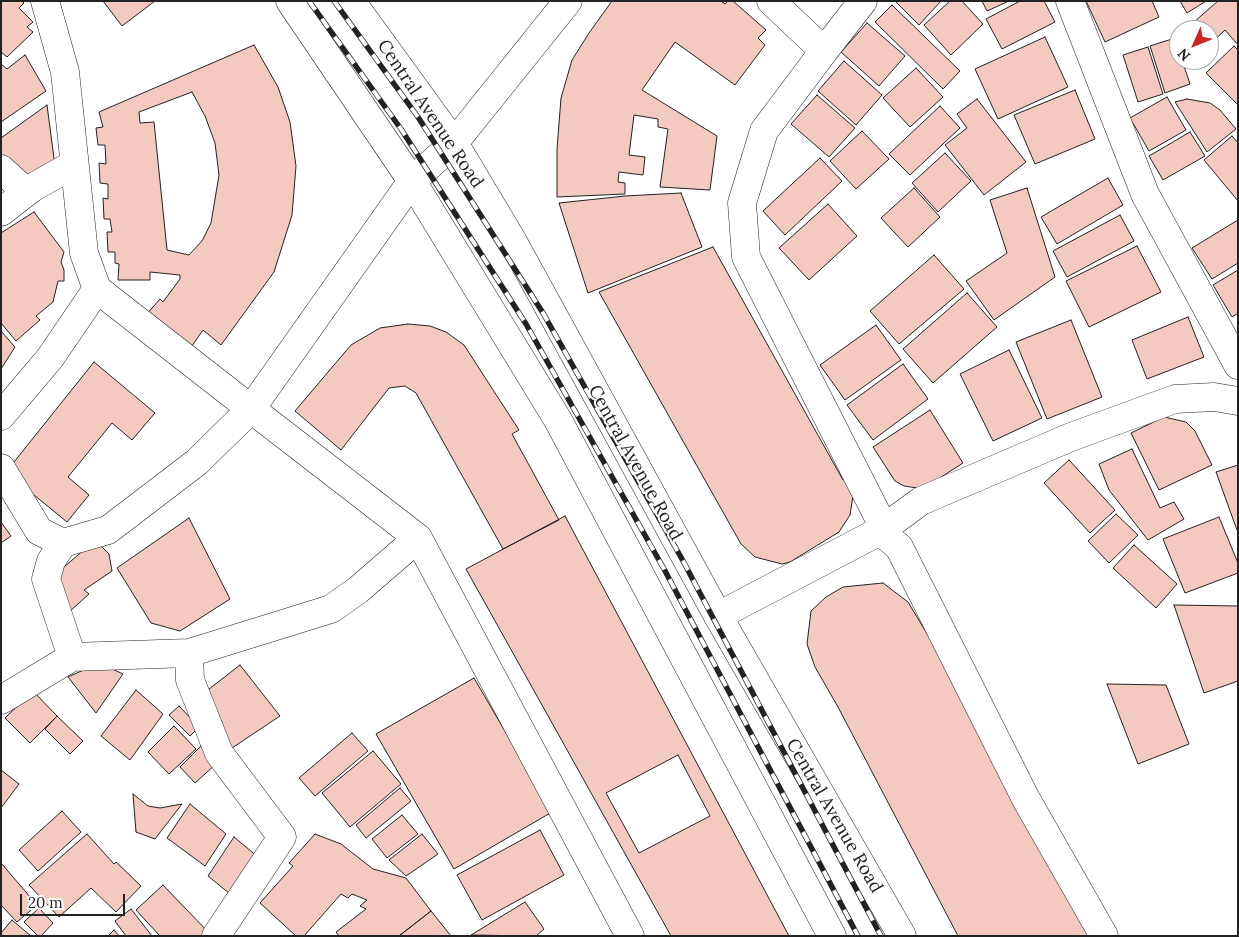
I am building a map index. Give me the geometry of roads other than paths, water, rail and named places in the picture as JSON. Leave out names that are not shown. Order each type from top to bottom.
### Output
[{"type":"street","points":[[44,1],[65,72],[84,253],[97,289],[418,538],[630,936]]},
{"type":"street","points":[[290,1],[412,181],[558,420],[832,936]]},
{"type":"street","name":"Central Avenue Road","points":[[351,1],[454,143],[512,240],[718,616],[902,936]]},
{"type":"street","points":[[72,657],[46,579],[51,561],[62,543],[108,530],[197,462],[251,408],[412,181],[454,143],[568,1]]},
{"type":"street","points":[[772,1],[824,51]]},
{"type":"street","points":[[863,1],[764,131],[742,203],[746,257],[882,530],[899,547],[1026,799],[1104,936]]},
{"type":"street","points":[[1070,1],[1145,194],[1238,365]]},
{"type":"street","points":[[1,212],[32,188],[74,164]]},
{"type":"street","points":[[1,170],[24,190],[32,188]]},
{"type":"street","points":[[1,416],[50,358],[97,289]]},
{"type":"street","points":[[718,616],[882,530],[922,501],[1071,437],[1175,399],[1214,397],[1238,401]]},
{"type":"street","points":[[1,468],[39,531],[62,543]]},
{"type":"street","points":[[1,700],[72,657],[189,653],[331,609],[358,590],[418,538]]},
{"type":"street","points":[[189,653],[190,680],[220,753],[282,837],[216,936]]},
{"type":"railway","points":[[309,1],[401,129],[526,324],[664,569],[858,936]]},
{"type":"railway","points":[[334,1],[418,117],[543,313],[682,559],[881,936]]}]
